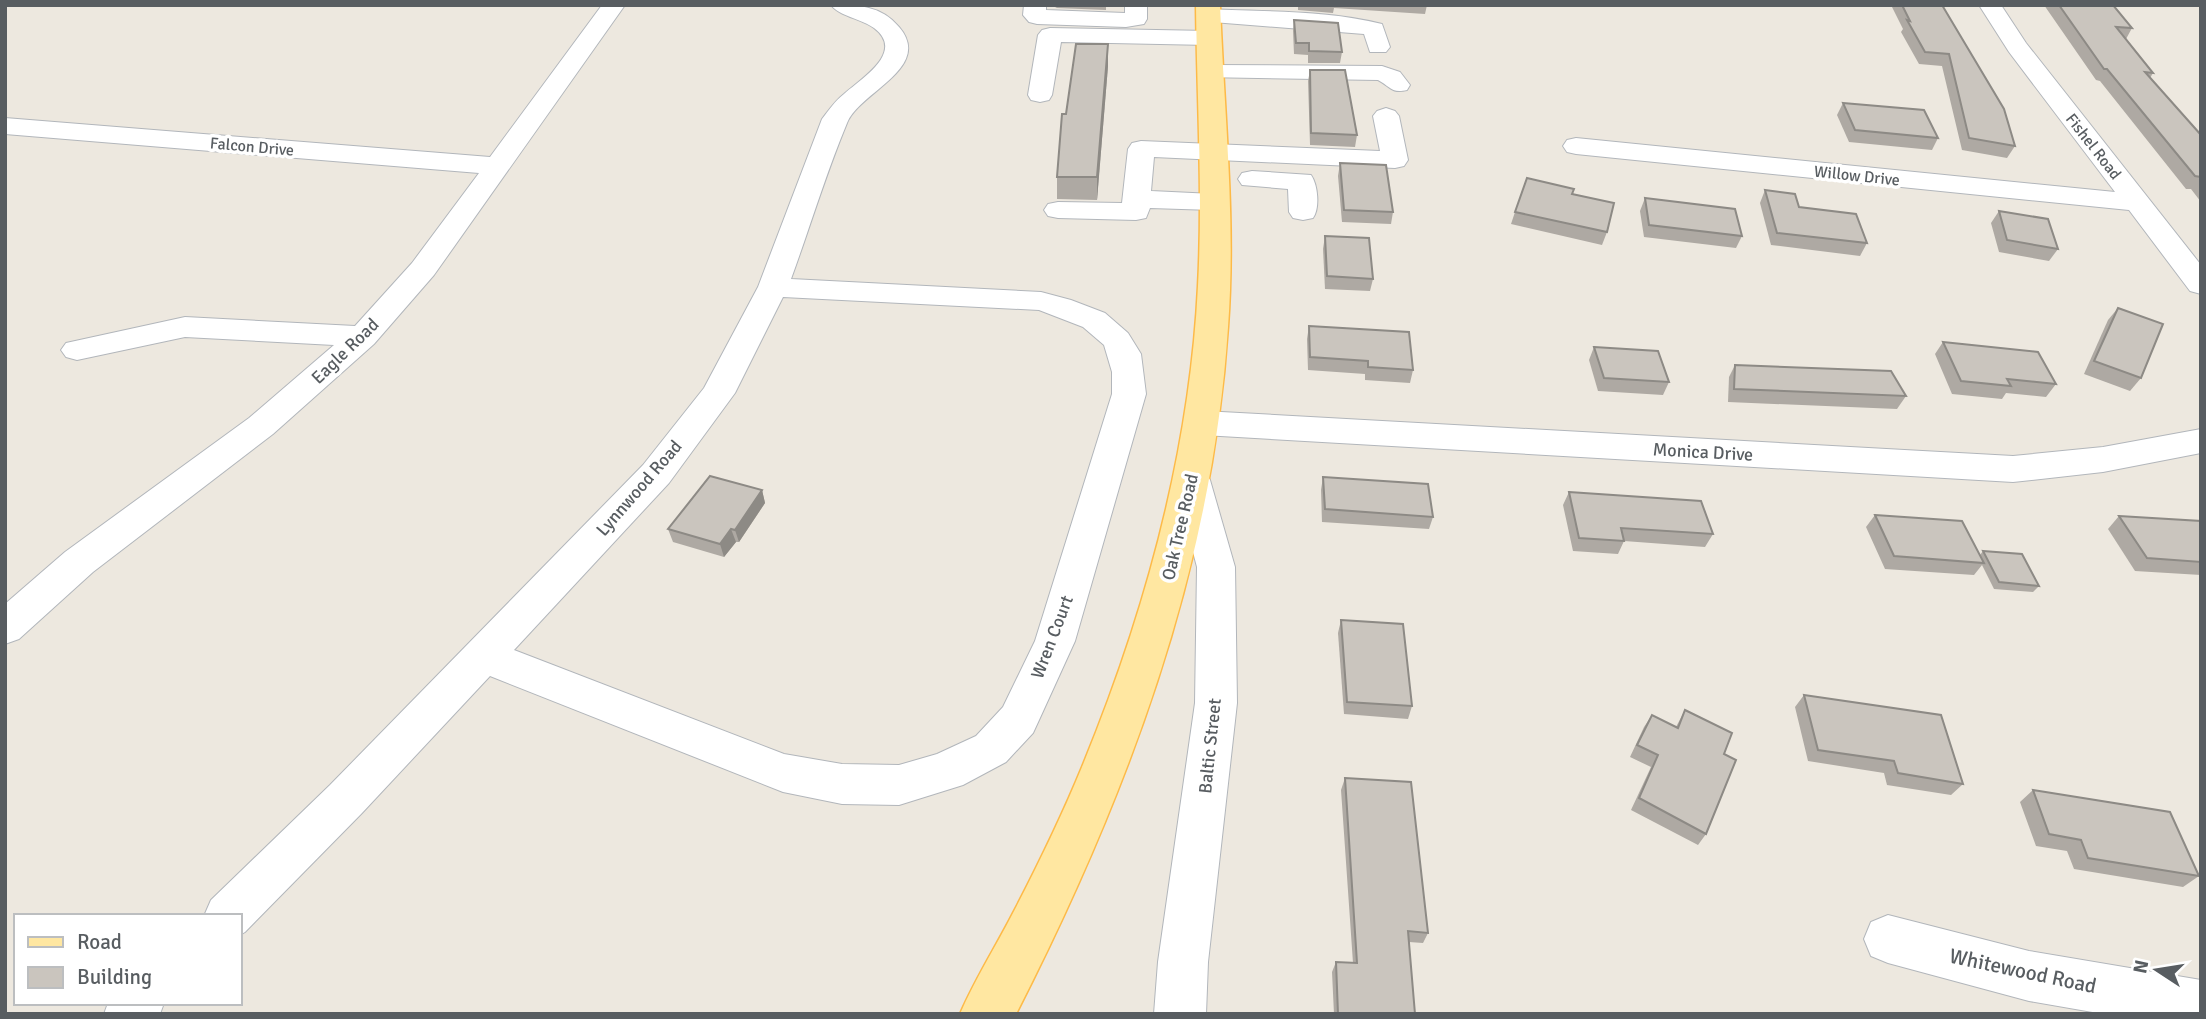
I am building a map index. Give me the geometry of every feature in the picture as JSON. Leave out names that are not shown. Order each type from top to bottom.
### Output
[{"type":"main road","name":"Oak Tree Road","points":[[987,1014],[1063,870],[1118,741],[1167,585],[1192,480],[1203,423],[1213,326],[1215,249],[1209,33]]},
{"type":"street","name":"Eagle Road","points":[[5,628],[79,562],[261,426],[363,337],[423,269],[614,5]]},
{"type":"street","name":"Lynnwood Road","points":[[230,914],[346,799],[656,474],[718,393],[773,287],[835,119],[849,100],[887,69],[895,58],[897,46],[887,25],[867,13],[842,5]]},
{"type":"street","points":[[1035,5],[1034,15],[1037,17],[1126,20],[1136,19],[1136,5]]},
{"type":"street","name":"Fishel Road","points":[[1990,5],[2017,47],[2201,285]]},
{"type":"street","points":[[1040,95],[1050,35],[1209,33],[1335,23],[1374,29],[1378,47]]},
{"type":"street","points":[[1209,33],[1382,74],[1391,77],[1398,85]]},
{"type":"street","points":[[1136,199],[1212,177],[1395,160],[1386,116]]},
{"type":"street","name":"Falcon Drive","points":[[5,126],[498,166]]},
{"type":"street","name":"Willow Drive","points":[[1576,146],[2138,203]]},
{"type":"street","points":[[1058,209],[1136,212],[1141,149],[1212,177],[1301,181],[1303,212]]},
{"type":"street","name":"Wren Court","points":[[482,656],[783,773],[842,784],[899,785],[947,771],[991,749],[1017,720],[1055,641],[1129,394],[1130,369],[1118,340],[1101,324],[1077,312],[1041,301],[773,287]]},
{"type":"street","points":[[77,350],[185,327],[363,337]]},
{"type":"street","name":"Monica Drive","points":[[1203,423],[2013,469],[2080,463],[2178,443],[2201,442]]},
{"type":"street","name":"Baltic Street","points":[[1180,1014],[1183,962],[1216,703],[1216,567],[1192,480]]},
{"type":"street","name":"Whitewood Road","points":[[1888,939],[2029,976],[2201,1005]]},
{"type":"building","points":[[1902,5],[1942,5],[2004,109],[2015,146],[1969,138],[1949,54],[1925,52],[1907,20],[1910,21]]},
{"type":"building","points":[[2059,5],[2113,5],[2132,28],[2116,27],[2153,73],[2145,72],[2201,135],[2201,177],[2195,176],[2107,69],[2104,69]]},
{"type":"building","points":[[1294,20],[1338,23],[1342,52],[1309,51],[1309,43],[1296,43]]},
{"type":"building","points":[[1076,44],[1108,44],[1097,177],[1057,177],[1062,114],[1066,114]]},
{"type":"building","points":[[1310,70],[1345,70],[1357,135],[1311,133]]},
{"type":"building","points":[[1843,103],[1924,110],[1938,138],[1855,130]]},
{"type":"building","points":[[1340,163],[1386,165],[1393,212],[1344,210]]},
{"type":"building","points":[[1527,178],[1574,189],[1572,194],[1614,203],[1607,232],[1515,212]]},
{"type":"building","points":[[1765,190],[1795,194],[1799,207],[1856,214],[1867,243],[1777,233]]},
{"type":"building","points":[[1645,198],[1735,209],[1742,236],[1649,225]]},
{"type":"building","points":[[1999,211],[2048,219],[2058,249],[2007,240]]},
{"type":"building","points":[[1325,236],[1369,238],[1373,279],[1327,276]]},
{"type":"building","points":[[2118,308],[2163,324],[2141,378],[2094,361]]},
{"type":"building","points":[[1309,326],[1409,332],[1413,370],[1368,367],[1368,361],[1310,357]]},
{"type":"building","points":[[1943,342],[2038,352],[2056,384],[2007,379],[2011,386],[1961,381]]},
{"type":"building","points":[[1594,347],[1658,351],[1669,382],[1604,378]]},
{"type":"building","points":[[1735,365],[1891,371],[1906,396],[1734,389]]},
{"type":"building","points":[[710,476],[762,490],[735,530],[731,529],[720,544],[668,529]]},
{"type":"building","points":[[1323,477],[1428,484],[1433,517],[1325,509]]},
{"type":"building","points":[[1569,492],[1701,501],[1713,534],[1621,528],[1624,541],[1579,538]]},
{"type":"building","points":[[1875,515],[1962,521],[1984,563],[1894,556]]},
{"type":"building","points":[[2119,516],[2201,521],[2201,562],[2147,558]]},
{"type":"building","points":[[1983,551],[2022,554],[2039,586],[1999,582]]},
{"type":"building","points":[[1341,620],[1403,624],[1412,706],[1347,702]]},
{"type":"building","points":[[1804,695],[1941,715],[1963,784],[1898,773],[1894,761],[1818,750]]},
{"type":"building","points":[[1685,710],[1732,733],[1724,754],[1736,760],[1706,834],[1639,798],[1658,755],[1637,745],[1652,715],[1678,728]]},
{"type":"building","points":[[1345,778],[1411,782],[1428,933],[1408,931],[1415,1014],[1338,1014],[1336,962],[1357,963]]},
{"type":"building","points":[[2033,790],[2170,812],[2199,876],[2088,858],[2081,840],[2049,834]]}]
